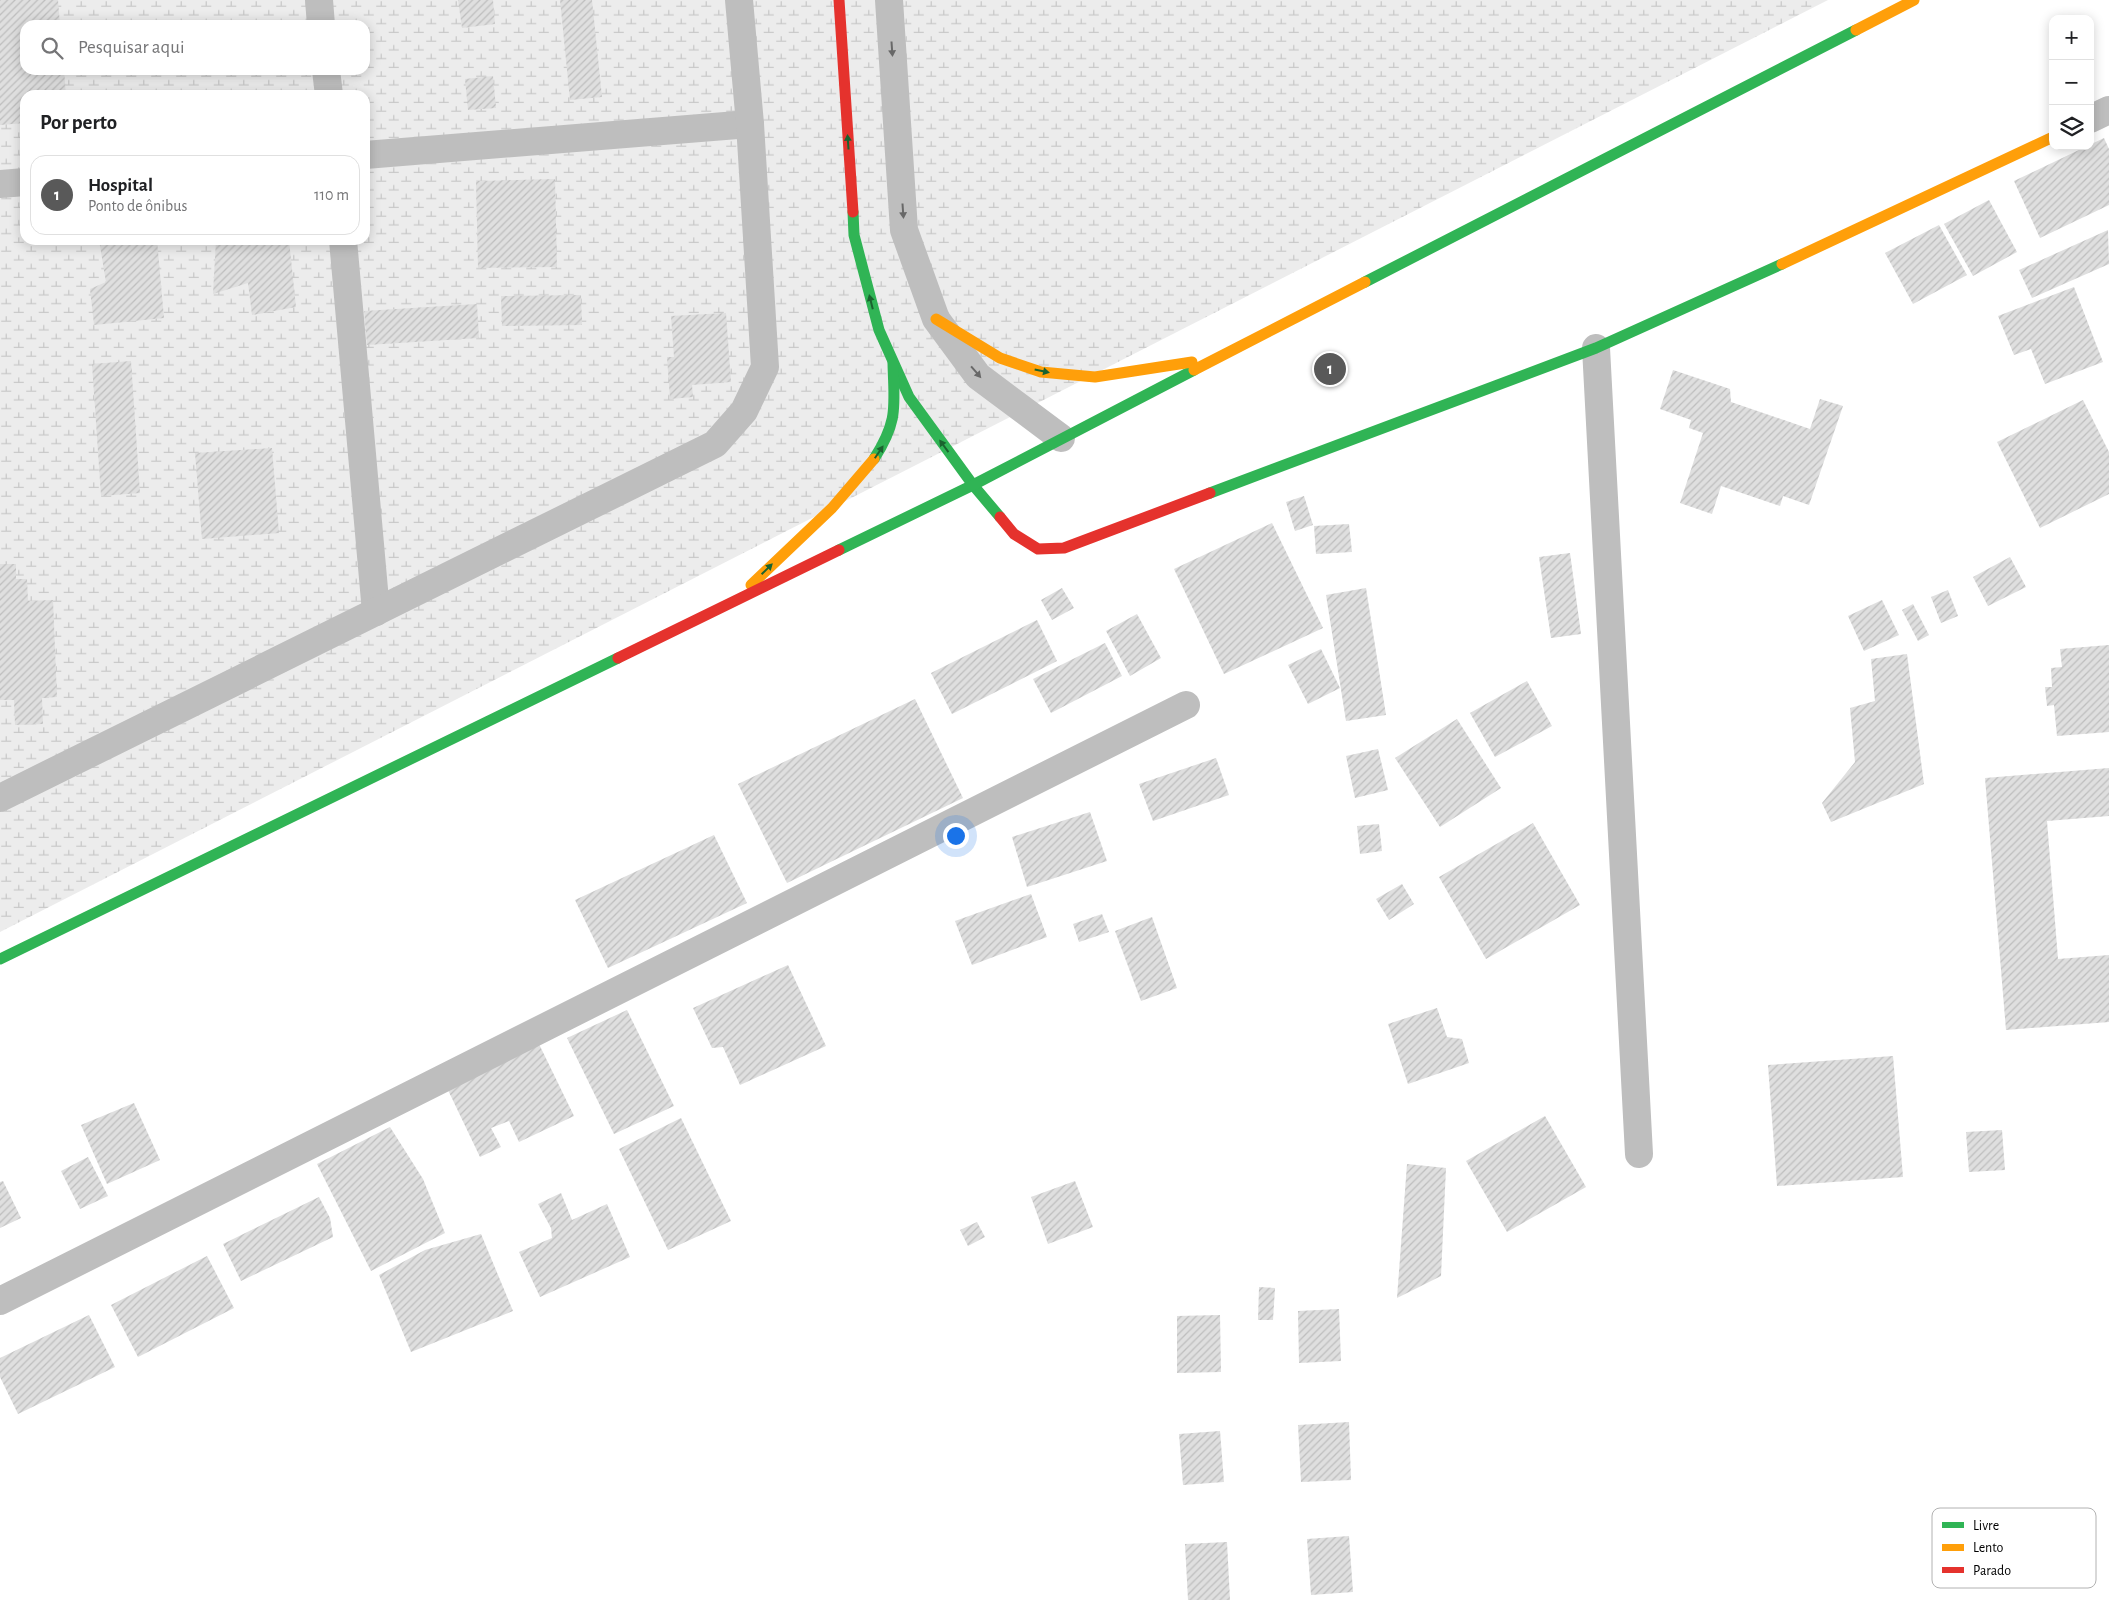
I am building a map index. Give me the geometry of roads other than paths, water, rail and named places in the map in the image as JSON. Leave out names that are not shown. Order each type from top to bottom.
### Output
[{"type":"main road","points":[[839,0],[854,235],[879,330],[909,397],[972,485],[1014,534],[1038,549],[1064,548],[1596,348],[1835,240],[2049,139]]},
{"type":"main road","points":[[0,959],[972,485],[1914,0]]},
{"type":"main road","points":[[936,319],[1000,358],[1041,372],[1096,377],[1217,358]]},
{"type":"main road","points":[[732,603],[827,512],[868,469],[884,445],[893,420],[893,363]]},
{"type":"street","points":[[319,0],[321,20]]},
{"type":"street","points":[[0,798],[715,444],[744,410],[765,367],[750,124],[739,0]]},
{"type":"street","points":[[889,0],[904,230],[936,319],[978,376],[1062,438]]},
{"type":"street","points":[[327,75],[328,90]]},
{"type":"street","points":[[2094,117],[2109,110]]},
{"type":"street","points":[[370,155],[750,124]]},
{"type":"street","points":[[0,184],[20,182]]},
{"type":"street","points":[[343,245],[376,612]]},
{"type":"street","points":[[1596,348],[1639,1154]]},
{"type":"street","points":[[0,1301],[1186,705]]},
{"type":"place","name":"Hospital","points":[[1330,369]]}]
